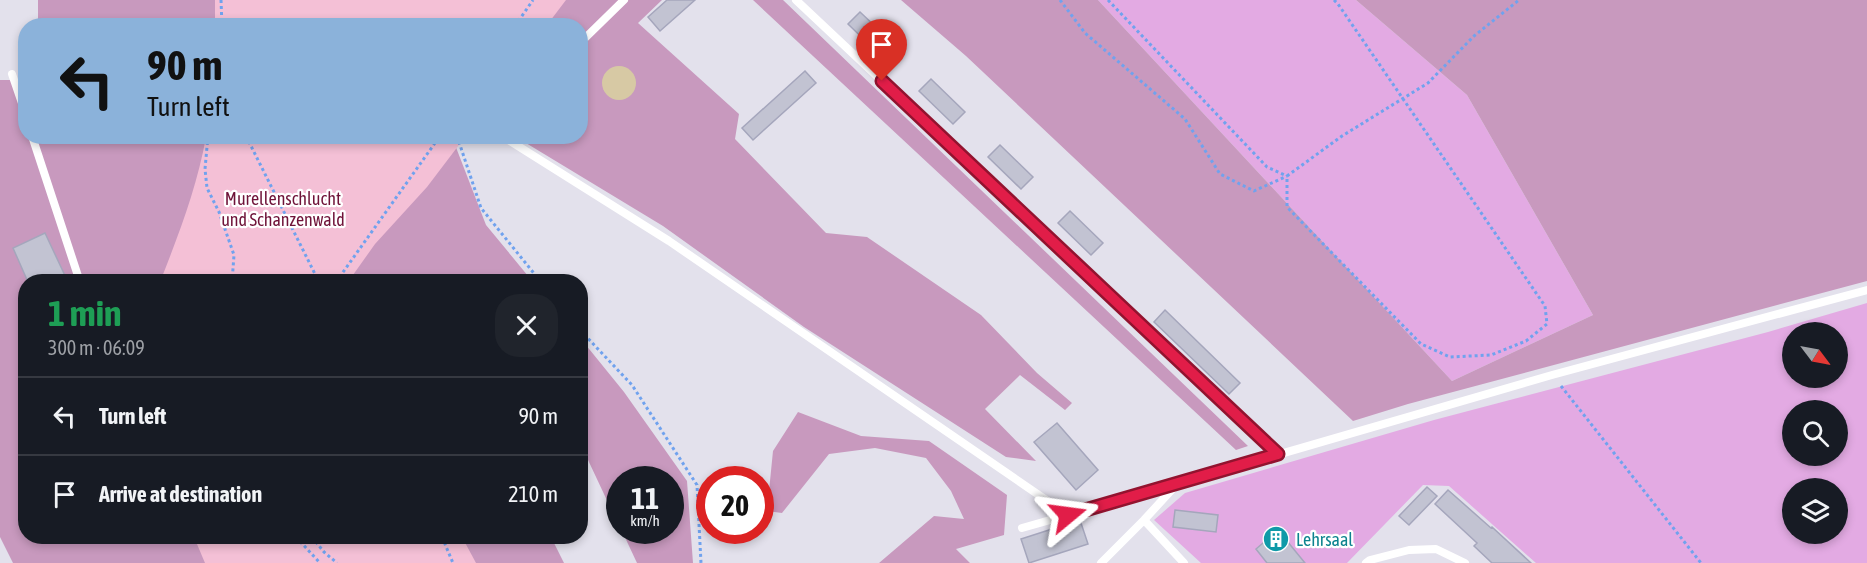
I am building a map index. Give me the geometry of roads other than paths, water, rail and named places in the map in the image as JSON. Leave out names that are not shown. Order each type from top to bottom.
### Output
[{"type":"lane","points":[[588,35],[624,0]]},
{"type":"lane","points":[[795,0],[1278,454]]},
{"type":"lane","points":[[12,74],[18,92]]},
{"type":"lane","points":[[35,144],[77,274]]},
{"type":"lane","points":[[515,144],[669,241],[1068,515]]},
{"type":"lane","points":[[1022,528],[1552,375],[1867,290]]},
{"type":"lane","points":[[1101,563],[1177,484]]},
{"type":"lane","points":[[1144,520],[1184,563]]},
{"type":"lane","points":[[1366,563],[1409,550],[1436,549],[1465,563]]},
{"type":"place","name":"Lehrsaal","points":[[1276,539]]},
{"type":"park label","name":"Murellenschlucht und Schanzenwald","points":[[283,208]]}]
